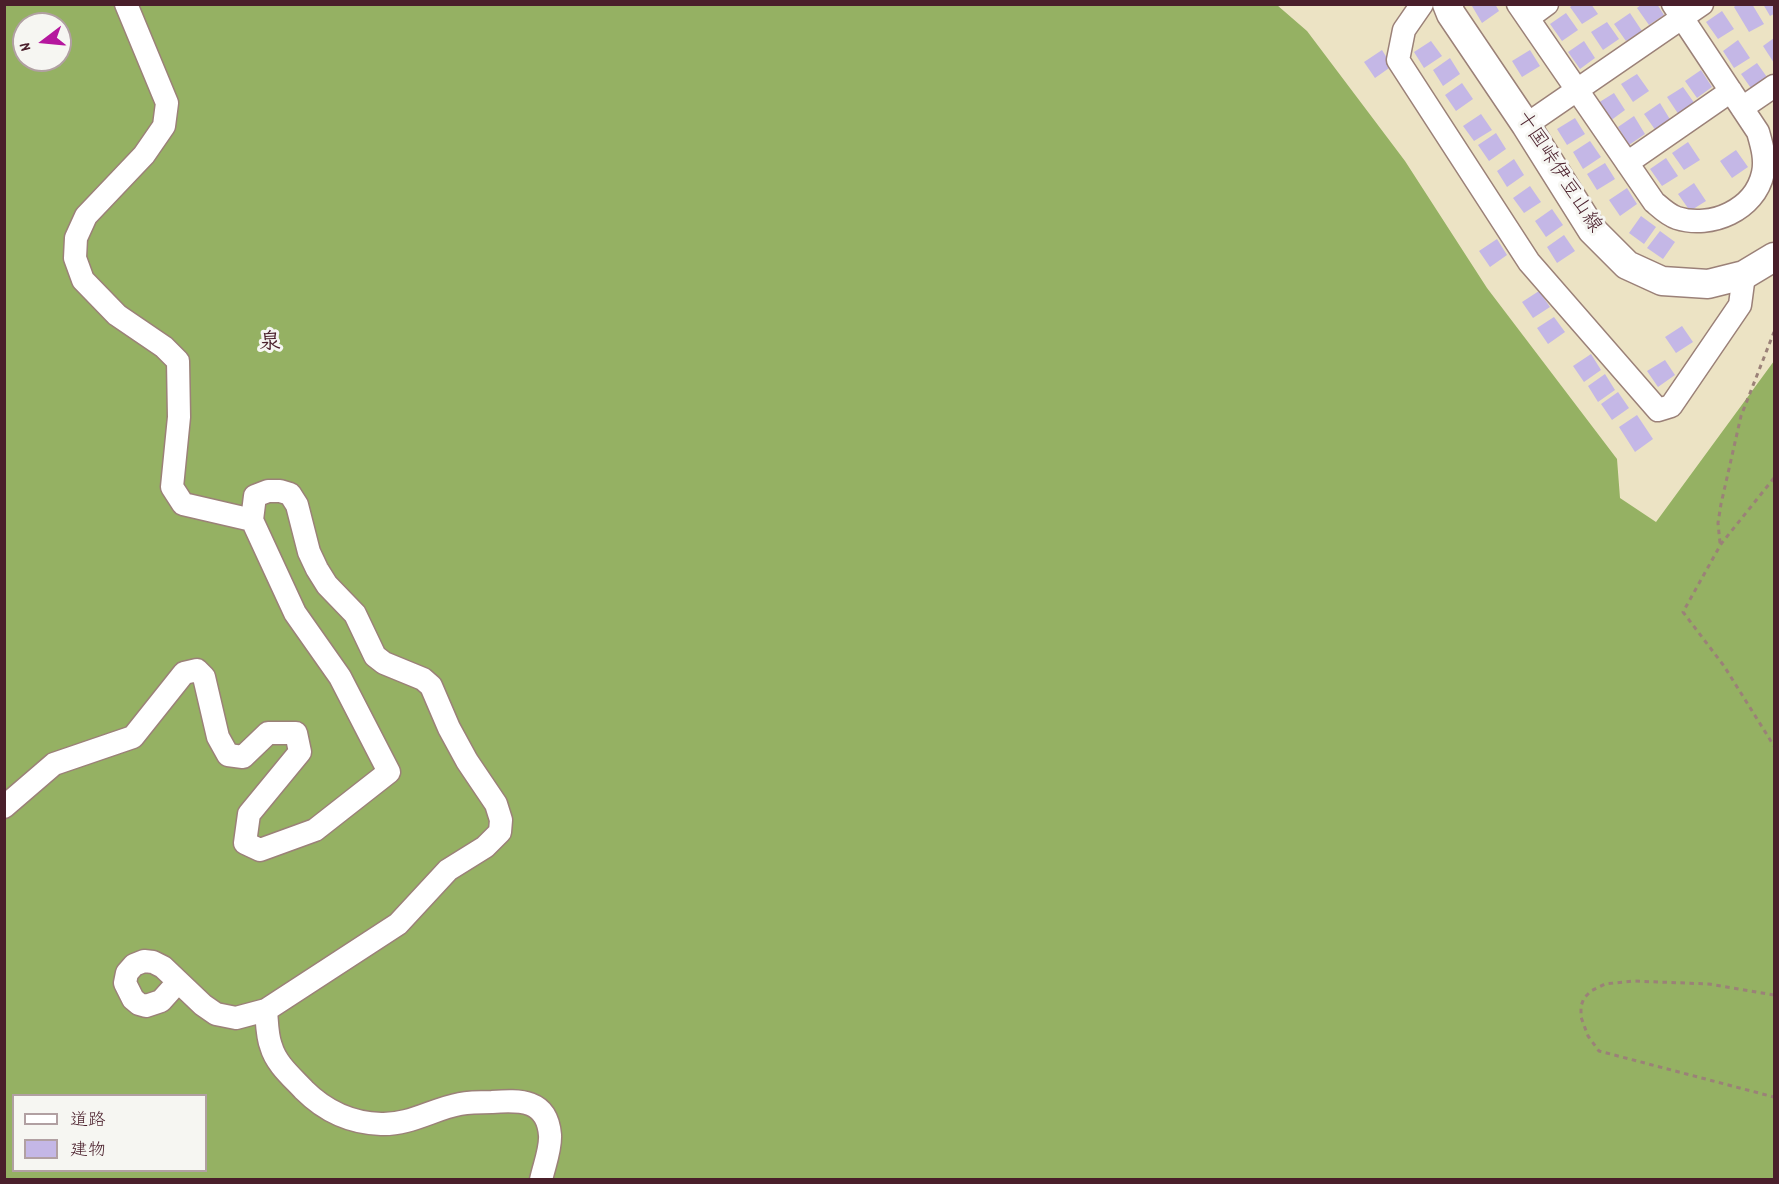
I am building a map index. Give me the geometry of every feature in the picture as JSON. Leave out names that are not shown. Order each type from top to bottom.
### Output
[{"type":"main road","name":"十国峠伊豆山線","points":[[1447,4],[1451,14],[1526,125],[1592,230],[1627,265],[1662,282],[1708,284],[1744,275],[1774,257]]},
{"type":"street","points":[[126,4],[168,103],[164,126],[144,155],[86,216],[76,238],[75,258],[83,280],[117,315],[164,347],[178,362],[179,417],[172,487],[183,504],[252,520]]},
{"type":"street","points":[[1422,4],[1404,30],[1398,60],[1529,262],[1658,410],[1671,406],[1740,305],[1744,275]]},
{"type":"street","points":[[1547,4],[1523,11],[1654,202],[1675,218],[1709,221],[1728,215],[1756,189],[1762,174],[1764,153],[1758,132],[1677,11]]},
{"type":"street","points":[[1526,125],[1677,11],[1702,4]]},
{"type":"street","points":[[1627,163],[1737,100],[1774,86]]},
{"type":"street","points":[[4,807],[54,764],[133,737],[184,673],[197,670],[204,677],[218,737],[228,754],[243,758],[268,733],[296,733],[300,752],[249,814],[245,843],[260,850],[315,830],[389,772],[340,677],[295,613],[252,520],[255,496],[268,491],[290,494],[297,505],[309,552],[327,585],[355,614],[375,656],[384,663],[423,679],[431,686],[448,728],[496,804],[501,820],[500,832],[485,847],[448,870],[398,924],[266,1010],[237,1018],[216,1014],[178,982]]},
{"type":"street","points":[[266,1010],[270,1046],[280,1063],[316,1102],[346,1118],[383,1125],[403,1123],[460,1104],[517,1100],[531,1103],[541,1112],[548,1124],[550,1138],[541,1179]]},
{"type":"path","points":[[1720,544],[1718,523],[1721,504],[1741,416],[1774,332]]},
{"type":"path","points":[[1774,478],[1720,544],[1683,612],[1724,666],[1774,746]]},
{"type":"path","points":[[1774,995],[1709,984],[1633,981],[1598,986],[1584,998],[1581,1017],[1588,1036],[1599,1051],[1774,1097]]},
{"type":"green space","points":[[5,5],[1277,5],[1307,31],[1405,161],[1487,288],[1617,459],[1620,498],[1656,522],[1774,361],[1774,1179],[5,1180]]},
{"type":"building","points":[[1495,4],[1499,11],[1482,23],[1472,6]]},
{"type":"building","points":[[1574,4],[1591,4],[1598,14],[1582,24],[1570,7]]},
{"type":"building","points":[[1642,4],[1657,4],[1664,15],[1649,25],[1637,8]]},
{"type":"building","points":[[1737,4],[1752,4],[1764,24],[1749,32],[1734,7]]},
{"type":"building","points":[[1763,4],[1774,4],[1774,14],[1770,16]]},
{"type":"building","points":[[1722,11],[1734,29],[1718,39],[1706,22]]},
{"type":"building","points":[[1566,13],[1578,30],[1562,41],[1550,24]]},
{"type":"building","points":[[1630,13],[1642,31],[1626,41],[1614,24]]},
{"type":"building","points":[[1607,22],[1619,39],[1603,50],[1591,32]]},
{"type":"building","points":[[1774,38],[1774,63],[1763,46]]},
{"type":"building","points":[[1738,40],[1750,58],[1734,68],[1723,51]]},
{"type":"building","points":[[1431,41],[1442,56],[1424,68],[1414,52]]},
{"type":"building","points":[[1584,41],[1595,58],[1580,69],[1568,52]]},
{"type":"building","points":[[1382,50],[1392,66],[1375,78],[1364,62]]},
{"type":"building","points":[[1530,50],[1540,66],[1522,77],[1512,61]]},
{"type":"building","points":[[1450,58],[1460,74],[1443,86],[1433,70]]},
{"type":"building","points":[[1757,63],[1769,80],[1753,91],[1741,74]]},
{"type":"building","points":[[1701,70],[1712,87],[1697,98],[1685,81]]},
{"type":"building","points":[[1637,74],[1649,91],[1633,102],[1621,84]]},
{"type":"building","points":[[1462,83],[1473,99],[1456,111],[1445,95]]},
{"type":"building","points":[[1683,87],[1695,104],[1679,115],[1667,97]]},
{"type":"building","points":[[1614,93],[1625,110],[1610,121],[1598,103]]},
{"type":"building","points":[[1660,103],[1671,121],[1656,131],[1644,114]]},
{"type":"building","points":[[1481,114],[1492,130],[1474,141],[1463,126]]},
{"type":"building","points":[[1634,116],[1645,134],[1629,145],[1618,127]]},
{"type":"building","points":[[1575,118],[1585,134],[1567,145],[1557,129]]},
{"type":"building","points":[[1496,133],[1506,149],[1489,161],[1478,145]]},
{"type":"building","points":[[1590,141],[1601,157],[1583,169],[1573,152]]},
{"type":"building","points":[[1688,142],[1700,160],[1684,170],[1672,153]]},
{"type":"building","points":[[1736,150],[1748,167],[1732,178],[1720,161]]},
{"type":"building","points":[[1666,158],[1678,176],[1662,186],[1650,169]]},
{"type":"building","points":[[1514,159],[1524,175],[1507,187],[1497,171]]},
{"type":"building","points":[[1605,163],[1615,179],[1597,190],[1587,174]]},
{"type":"building","points":[[1694,183],[1706,201],[1690,211],[1678,194]]},
{"type":"building","points":[[1530,186],[1541,202],[1524,213],[1513,198]]},
{"type":"building","points":[[1627,188],[1637,204],[1620,216],[1609,200]]},
{"type":"building","points":[[1552,209],[1563,225],[1546,237],[1535,221]]},
{"type":"building","points":[[1641,216],[1656,227],[1644,244],[1629,233]]},
{"type":"building","points":[[1660,231],[1675,242],[1663,259],[1647,248]]},
{"type":"building","points":[[1564,235],[1575,251],[1557,263],[1547,247]]},
{"type":"building","points":[[1497,239],[1507,255],[1490,267],[1479,251]]},
{"type":"building","points":[[1539,291],[1550,307],[1533,318],[1522,302]]},
{"type":"building","points":[[1554,317],[1565,332],[1548,344],[1537,328]]},
{"type":"building","points":[[1682,326],[1693,342],[1676,353],[1665,337]]},
{"type":"building","points":[[1591,354],[1601,370],[1584,382],[1573,366]]},
{"type":"building","points":[[1665,360],[1675,375],[1658,387],[1647,371]]},
{"type":"building","points":[[1605,374],[1615,390],[1598,402],[1588,386]]},
{"type":"building","points":[[1618,392],[1629,408],[1612,420],[1601,404]]},
{"type":"building","points":[[1637,415],[1653,439],[1635,452],[1619,427]]},
{"type":"district","name":"泉","points":[[270,345]]}]
